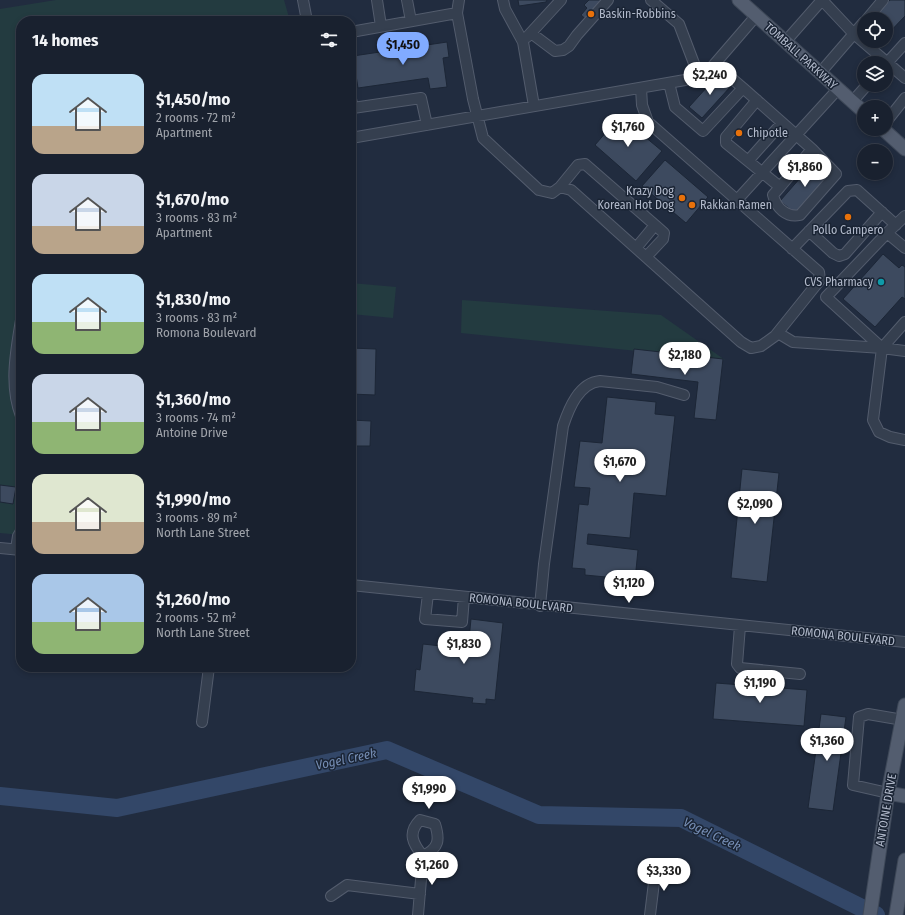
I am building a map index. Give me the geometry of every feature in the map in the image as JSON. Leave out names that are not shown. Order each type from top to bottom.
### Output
[{"type":"main road","name":"TOMBALL PARKWAY","points":[[739,0],[857,106]]},
{"type":"main road","points":[[891,136],[905,149]]},
{"type":"main road","name":"ANTOINE DRIVE","points":[[870,915],[871,897],[888,793],[905,705]]},
{"type":"main road","points":[[888,793],[905,796]]},
{"type":"main road","points":[[897,910],[905,860]]},
{"type":"street","points":[[303,0],[306,16]]},
{"type":"street","points":[[376,0],[381,26]]},
{"type":"street","points":[[407,0],[411,21]]},
{"type":"street","points":[[459,0],[457,13],[473,99],[483,138],[512,167],[539,190],[552,192],[560,187],[578,165],[585,164],[664,233],[663,239],[646,257]]},
{"type":"street","points":[[503,0],[505,9],[523,42],[534,106]]},
{"type":"street","points":[[523,42],[561,0]]},
{"type":"street","points":[[531,33],[555,51],[563,50],[569,46],[608,0]]},
{"type":"street","points":[[651,0],[679,24],[698,74]]},
{"type":"street","points":[[786,42],[822,0],[854,34],[878,56]]},
{"type":"street","points":[[873,12],[883,0]]},
{"type":"street","points":[[356,31],[457,13]]},
{"type":"street","points":[[356,137],[685,80],[712,67],[756,16]]},
{"type":"street","points":[[820,73],[857,30]]},
{"type":"street","points":[[893,56],[905,43]]},
{"type":"street","points":[[715,64],[795,136],[812,149],[836,174],[800,215],[792,217],[786,214],[774,202],[773,195],[812,149]]},
{"type":"street","points":[[893,69],[905,78]]},
{"type":"street","points":[[668,83],[675,106],[703,131],[742,88]]},
{"type":"street","points":[[560,187],[571,190],[741,342],[751,348],[761,346],[778,332],[820,280],[819,272],[648,122],[642,106],[641,88]]},
{"type":"street","points":[[737,200],[838,89]]},
{"type":"street","points":[[852,102],[861,92]]},
{"type":"street","points":[[356,108],[421,98],[427,125]]},
{"type":"street","points":[[893,113],[905,98]]},
{"type":"street","points":[[756,100],[726,137],[726,143],[780,187]]},
{"type":"street","points":[[748,161],[782,123]]},
{"type":"street","points":[[792,249],[848,191],[857,190],[882,212],[901,222],[887,233],[826,297],[882,348]]},
{"type":"street","points":[[809,231],[833,253],[839,256],[844,254],[882,212]]},
{"type":"street","points":[[636,248],[655,225]]},
{"type":"street","points":[[887,233],[905,248]]},
{"type":"street","points":[[905,322],[882,348],[873,420],[879,432],[890,437],[905,440]]},
{"type":"street","points":[[778,332],[793,342],[882,348],[905,352]]},
{"type":"street","points":[[16,351],[14,364],[14,388],[16,398]]},
{"type":"street","points":[[540,606],[562,426],[574,400],[582,390],[593,382],[600,381],[657,387],[684,395]]},
{"type":"street","points":[[0,548],[16,549]]},
{"type":"street","name":"ROMONA BOULEVARD","points":[[356,587],[905,642]]},
{"type":"street","points":[[428,594],[425,619],[462,622],[464,597]]},
{"type":"street","points":[[740,626],[737,664],[740,668],[800,674]]},
{"type":"street","points":[[202,722],[208,672]]},
{"type":"street","points":[[888,793],[853,785],[859,717],[868,714],[903,720]]},
{"type":"street","points":[[418,915],[424,856]]},
{"type":"street","points":[[650,915],[656,866]]},
{"type":"street","points":[[331,896],[347,885],[420,894]]},
{"type":"green space","points":[[56,0],[284,0],[289,16],[16,16],[16,535],[0,533],[0,9]]},
{"type":"green space","points":[[356,283],[396,287],[393,318],[356,314]]},
{"type":"green space","points":[[462,300],[661,315],[725,360],[461,333]]},
{"type":"building","points":[[518,0],[547,0],[546,2],[519,6]]},
{"type":"building","points":[[589,0],[606,0],[588,21],[581,15],[587,8],[584,5]]},
{"type":"building","points":[[890,0],[905,0],[905,16],[893,29],[893,12],[879,12]]},
{"type":"building","points":[[447,42],[449,57],[443,58],[447,87],[430,89],[428,78],[358,88],[356,75],[356,56]]},
{"type":"building","points":[[718,75],[731,86],[702,118],[689,107]]},
{"type":"building","points":[[620,116],[662,151],[636,181],[595,145]]},
{"type":"building","points":[[665,160],[708,197],[686,223],[642,186]]},
{"type":"building","points":[[815,161],[830,174],[796,214],[780,201]]},
{"type":"building","name":"CVS Pharmacy","points":[[883,254],[899,268],[902,265],[905,267],[905,299],[902,297],[875,327],[843,299]]},
{"type":"building","points":[[356,348],[376,349],[375,395],[356,394]]},
{"type":"building","points":[[634,349],[723,359],[716,420],[694,418],[698,382],[631,374]]},
{"type":"building","points":[[607,397],[656,402],[655,414],[675,416],[666,496],[634,493],[630,538],[588,534],[587,544],[638,550],[635,580],[613,578],[612,585],[605,584],[606,577],[585,575],[585,569],[572,568],[579,504],[588,505],[590,488],[574,487],[580,441],[602,443]]},
{"type":"building","points":[[356,420],[371,421],[370,446],[356,446]]},
{"type":"building","points":[[742,469],[779,473],[767,582],[731,578]]},
{"type":"building","points":[[0,485],[16,487],[13,504],[0,502]]},
{"type":"building","points":[[471,619],[503,623],[495,700],[486,699],[486,704],[472,703],[473,698],[414,691],[416,669],[420,670],[423,644],[468,649]]},
{"type":"building","points":[[716,683],[807,690],[804,726],[713,719]]},
{"type":"building","points":[[821,714],[846,717],[833,811],[808,808]]},
{"type":"waterway","name":"Vogel Creek","points":[[0,796],[117,808],[387,750],[539,815],[681,818],[876,915]]},
{"type":"place","name":"Baskin-Robbins","points":[[591,14]]},
{"type":"place","name":"Chipotle","points":[[739,133]]},
{"type":"place","name":"Krazy Dog Korean Hot Dog","points":[[682,198]]},
{"type":"place","name":"Rakkan Ramen","points":[[692,205]]},
{"type":"place","name":"Pollo Campero","points":[[848,217]]},
{"type":"place","name":"CVS Pharmacy","points":[[881,282]]}]
